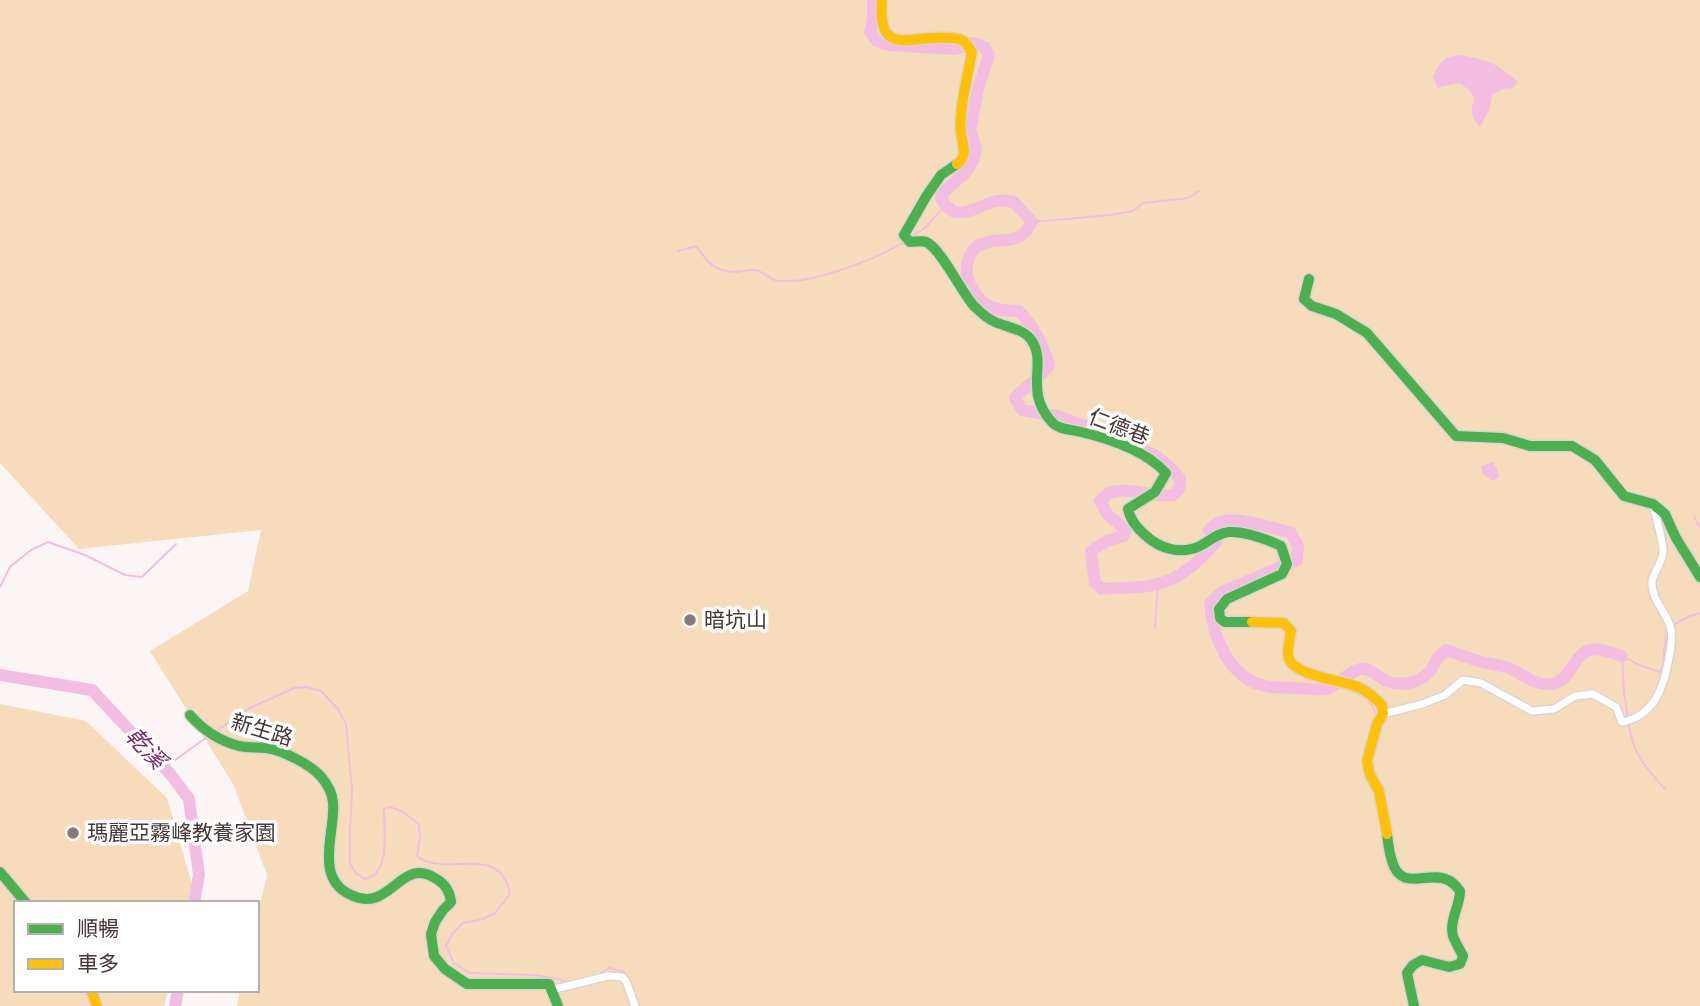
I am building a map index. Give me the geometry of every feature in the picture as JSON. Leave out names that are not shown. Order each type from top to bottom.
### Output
[{"type":"street","name":"仁德巷","points":[[882,0],[881,17],[889,37],[899,40],[951,37],[970,48],[962,114],[961,132],[965,151],[962,160],[941,175],[904,235],[910,242],[925,241],[933,246],[961,290],[983,315],[1027,335],[1031,340],[1036,357],[1036,395],[1055,425],[1095,436],[1139,453],[1163,468],[1166,473],[1153,494],[1128,509],[1129,518],[1149,540],[1175,552],[1198,547],[1219,534],[1231,532],[1275,542],[1281,546],[1287,564],[1282,574],[1227,598],[1219,610],[1219,618],[1227,623],[1284,623],[1291,631],[1288,654],[1293,665],[1368,692],[1382,705],[1383,714]]},
{"type":"street","points":[[1309,279],[1304,299],[1312,306],[1336,314],[1367,333],[1456,436],[1503,438],[1530,446],[1572,446],[1595,460],[1624,496],[1653,504],[1665,514],[1675,538],[1700,577]]},
{"type":"street","points":[[1414,1006],[1407,973],[1413,965],[1422,960],[1449,967],[1460,964],[1463,956],[1452,937],[1452,925],[1460,891],[1450,880],[1409,879],[1399,875],[1392,863],[1379,791],[1370,775],[1367,761],[1377,724],[1383,714],[1445,695],[1463,680],[1481,683],[1532,711],[1554,709],[1575,696],[1594,694],[1616,707],[1622,722],[1634,720],[1642,714],[1658,696],[1666,673],[1671,631],[1653,594],[1652,581],[1663,552],[1653,504]]},
{"type":"street","name":"新生路","points":[[190,715],[212,734],[239,746],[271,749],[318,771],[328,785],[333,801],[327,847],[328,866],[335,881],[346,893],[357,898],[372,899],[386,893],[407,875],[418,872],[443,882],[451,894],[451,902],[435,922],[431,934],[432,945],[434,956],[454,977],[467,984],[549,984],[551,990]]},
{"type":"street","points":[[0,872],[24,901]]},
{"type":"street","points":[[558,1006],[551,990],[608,976],[624,979],[635,1006]]},
{"type":"shaded area","points":[[0,0],[1700,0],[1700,1006],[237,1006],[240,992],[259,992],[259,909],[267,875],[233,784],[150,651],[248,591],[261,530],[79,549],[0,463]]},
{"type":"shaded area","points":[[1460,55],[1492,63],[1518,82],[1512,89],[1506,88],[1492,95],[1490,108],[1480,127],[1472,115],[1474,97],[1468,89],[1459,83],[1438,88],[1433,77],[1443,61]]},
{"type":"shaded area","points":[[1493,462],[1499,478],[1492,481],[1483,474],[1481,466]]},
{"type":"shaded area","points":[[0,704],[86,721],[167,798],[192,884],[188,901],[14,901],[14,992],[168,992],[164,1006],[0,1006]]},
{"type":"waterway","points":[[873,0],[870,32],[877,41],[889,45],[955,49],[973,43],[984,47],[989,55],[978,89],[970,131],[976,149],[973,161],[941,198],[947,206],[959,213],[996,201],[1014,202],[1032,222],[1023,234],[1016,238],[989,242],[977,247],[968,260],[967,269],[971,286],[981,300],[997,309],[1019,311],[1034,329],[1044,350],[1049,365],[1015,398],[1022,410],[1057,416],[1107,434],[1155,455],[1180,479],[1179,489],[1173,495],[1116,491],[1100,501],[1108,515],[1126,530],[1123,536],[1107,541],[1091,551],[1095,583],[1102,589],[1145,587],[1167,581],[1190,568],[1216,542],[1209,530],[1213,526],[1225,521],[1244,521],[1291,533],[1298,546],[1297,560],[1222,592],[1210,603],[1215,629],[1225,655],[1242,675],[1253,682],[1273,687],[1321,690],[1361,669],[1369,670],[1386,681],[1407,683],[1428,673],[1446,650],[1509,668],[1533,681],[1550,684],[1563,678],[1579,657],[1590,650],[1602,650],[1622,656]]},
{"type":"waterway","points":[[1032,222],[1133,211],[1143,203],[1188,198],[1199,191]]},
{"type":"waterway","points":[[911,237],[925,228],[945,206]]},
{"type":"waterway","points":[[678,251],[696,246],[707,261],[721,270],[756,270],[777,281],[794,281],[844,269],[904,242]]},
{"type":"waterway","points":[[1694,517],[1700,527]]},
{"type":"waterway","points":[[0,587],[10,567],[31,550],[48,542],[85,555],[125,575],[142,577],[176,544]]},
{"type":"waterway","points":[[1155,628],[1158,584]]},
{"type":"waterway","points":[[1673,625],[1700,613]]},
{"type":"waterway","points":[[1623,656],[1660,672],[1667,632]]},
{"type":"waterway","points":[[1622,656],[1628,719]]},
{"type":"waterway","name":"乾溪","points":[[0,675],[92,690],[171,775],[189,799],[199,875],[194,901]]},
{"type":"waterway","points":[[1336,686],[1366,699],[1377,716]]},
{"type":"waterway","points":[[215,732],[248,709],[294,688],[307,687],[321,691],[338,709],[346,724],[352,790],[350,864],[356,873],[364,879],[379,870],[385,839],[384,809],[390,807],[403,812],[419,824],[417,856],[429,862],[484,865],[495,869],[504,878],[510,894],[495,913],[483,919],[463,923],[453,933],[446,946],[454,963],[469,973],[535,975],[567,982]]},
{"type":"waterway","points":[[1629,725],[1641,760],[1665,789]]},
{"type":"waterway","points":[[164,768],[207,737]]},
{"type":"waterway","points":[[599,975],[609,968],[623,971],[624,974]]},
{"type":"waterway","name":"乾溪","points":[[175,1006],[178,992]]},
{"type":"waterway","points":[[627,994],[630,1006]]},
{"type":"traffic: fast","points":[[957,164],[941,175],[904,235],[910,242],[924,241],[938,252],[969,300],[983,315],[1029,337],[1036,350],[1039,399],[1043,410],[1054,424],[1127,447],[1148,458],[1166,473],[1155,492],[1128,509],[1134,524],[1151,540],[1164,547],[1186,550],[1200,546],[1221,534],[1236,532],[1256,536],[1281,546],[1287,564],[1282,574],[1227,599],[1219,609],[1220,618],[1225,622],[1252,622]]},
{"type":"traffic: fast","points":[[1309,279],[1304,299],[1312,306],[1336,314],[1367,333],[1456,436],[1503,438],[1530,446],[1572,446],[1595,460],[1624,496],[1653,504],[1665,514],[1700,577]]},
{"type":"traffic: fast","points":[[190,715],[206,730],[225,741],[239,746],[280,752],[304,763],[322,778],[332,799],[329,866],[339,887],[354,896],[371,899],[385,893],[412,874],[420,873],[438,880],[447,890],[451,902],[435,922],[431,934],[434,956],[445,969],[467,984],[549,984],[558,1006]]},
{"type":"traffic: fast","points":[[1387,834],[1392,861],[1396,871],[1402,876],[1448,880],[1460,891],[1452,930],[1463,956],[1460,964],[1449,967],[1422,960],[1413,965],[1407,973],[1414,1006]]},
{"type":"traffic: fast","points":[[0,872],[24,901]]},
{"type":"traffic: slow","points":[[882,0],[882,19],[885,31],[891,37],[900,40],[956,39],[966,43],[972,52],[961,115],[964,154],[957,164]]},
{"type":"traffic: slow","points":[[1252,622],[1284,623],[1291,631],[1288,652],[1294,665],[1310,674],[1360,688],[1382,705],[1383,714],[1377,724],[1367,761],[1370,775],[1379,791],[1387,834]]},
{"type":"traffic: slow","points":[[92,992],[97,1006]]},
{"type":"place","name":"暗坑山","points":[[690,620]]},
{"type":"place","name":"瑪麗亞霧峰教養家園","points":[[73,833]]}]
